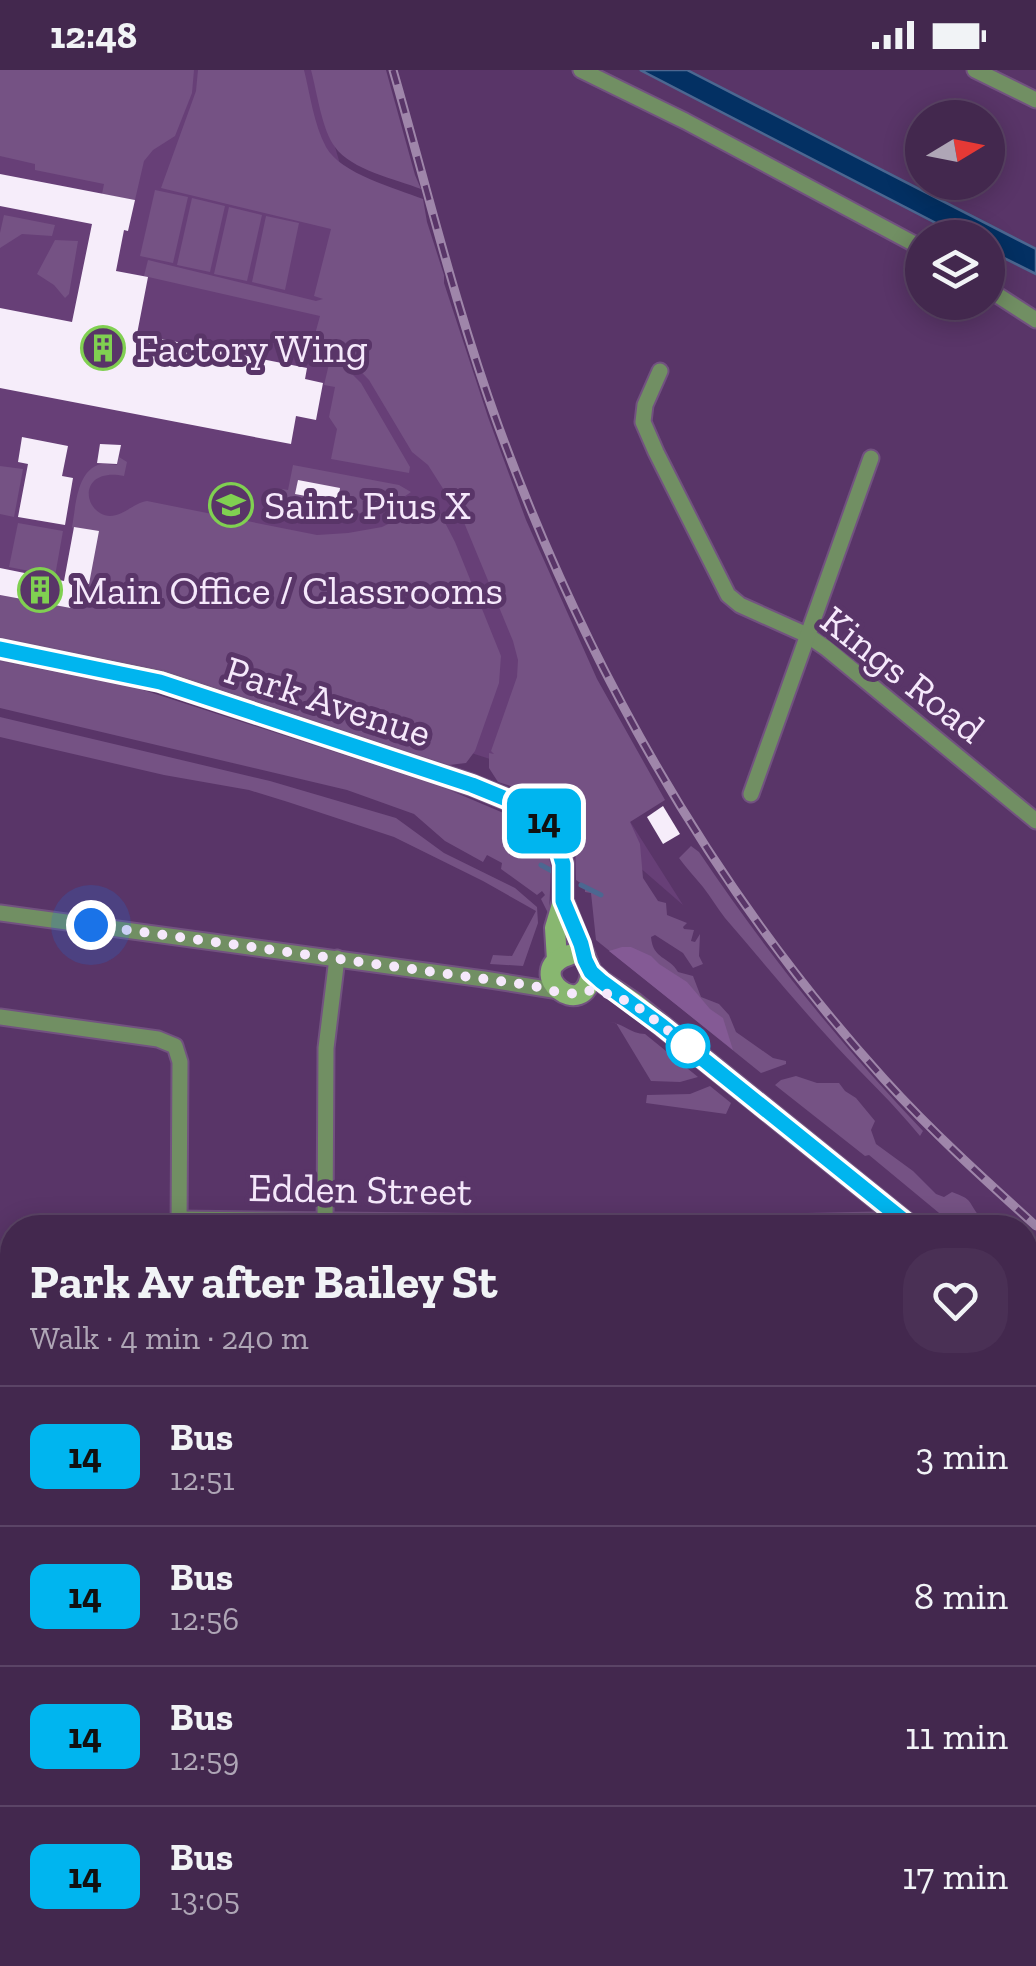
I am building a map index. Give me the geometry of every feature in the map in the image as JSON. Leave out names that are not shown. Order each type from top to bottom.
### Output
[{"type":"main road","name":"Park Avenue","points":[[0,649],[160,682],[472,785],[521,805],[546,822],[556,838],[563,864],[555,963]]},
{"type":"main road","name":"Park Avenue","points":[[563,901],[581,944],[587,974]]},
{"type":"main road","points":[[587,974],[572,995],[559,991],[551,977],[555,963],[571,954],[609,994],[634,1004],[897,1215]]},
{"type":"street","points":[[581,70],[905,239]]},
{"type":"street","points":[[976,70],[1036,100]]},
{"type":"street","points":[[1005,300],[1036,320]]},
{"type":"street","name":"Kings Road","points":[[660,371],[643,422],[724,591],[740,604],[807,635],[840,659],[1036,822]]},
{"type":"street","points":[[751,794],[871,458]]},
{"type":"street","points":[[0,913],[559,991]]},
{"type":"street","points":[[325,1215],[326,1048],[337,958]]},
{"type":"street","points":[[501,981],[527,977],[555,963]]},
{"type":"street","points":[[0,1017],[158,1039],[175,1046],[180,1062],[180,1215]]},
{"type":"shaded area","name":"Saint Pius X","points":[[0,70],[313,70],[344,178],[605,782],[683,905],[584,819],[549,778],[139,646],[0,619]]},
{"type":"shaded area","points":[[0,70],[194,70],[192,93],[175,136],[144,161],[135,200],[102,194],[104,184],[35,170],[35,164],[0,156]]},
{"type":"shaded area","points":[[198,70],[304,70],[318,129],[333,157],[370,179],[423,199],[444,283],[526,520],[597,679],[665,800],[630,822],[640,844],[643,878],[658,901],[666,903],[667,915],[687,923],[684,929],[694,930],[691,941],[695,942],[700,934],[699,956],[703,964],[693,968],[683,953],[655,935],[651,937],[652,944],[678,972],[693,976],[701,997],[719,1004],[736,1032],[786,1064],[761,1073],[596,940],[591,893],[585,892],[585,886],[576,880],[575,842],[564,815],[546,797],[498,782],[489,768],[489,753],[494,754],[491,751],[517,677],[518,660],[463,520],[428,465],[412,452],[369,380],[345,355],[311,349],[320,316],[144,276],[148,260],[316,301],[323,299],[314,296],[331,229],[161,188],[196,91]]},
{"type":"shaded area","points":[[311,70],[386,70],[421,189],[363,168],[342,155],[327,131]]},
{"type":"shaded area","points":[[155,190],[188,197],[173,263],[140,256]]},
{"type":"shaded area","points":[[192,198],[225,206],[210,272],[177,265]]},
{"type":"shaded area","points":[[229,207],[262,215],[247,281],[214,274]]},
{"type":"shaded area","points":[[4,215],[55,225],[52,236],[22,234],[0,248]]},
{"type":"shaded area","points":[[266,216],[299,223],[285,290],[252,282]]},
{"type":"shaded area","points":[[55,240],[78,241],[69,294],[65,298],[37,274]]},
{"type":"shaded area","points":[[329,364],[343,365],[361,383],[410,467],[409,473],[331,459],[337,429],[329,417],[335,387],[324,385]]},
{"type":"shaded area","points":[[119,457],[127,462],[124,476],[98,478],[89,492],[94,508],[110,516],[147,501],[317,535],[382,527],[423,507],[440,513],[501,656],[499,683],[475,751],[466,763],[449,765],[134,667],[0,639],[0,595],[76,609],[81,587],[72,527],[79,490],[93,468],[117,465]]},
{"type":"shaded area","points":[[293,465],[399,485],[411,492],[381,508],[347,515],[279,511],[276,507],[282,489],[288,490]]},
{"type":"shaded area","points":[[0,466],[23,469],[14,517],[0,514]]},
{"type":"shaded area","points":[[18,523],[63,531],[55,576],[9,567]]},
{"type":"shaded area","points":[[0,661],[134,687],[440,786],[520,820],[546,847],[551,866],[549,915],[541,899],[545,895],[542,891],[537,895],[501,869],[502,863],[487,855],[483,862],[445,841],[414,814],[347,790],[0,708]]},
{"type":"shaded area","points":[[0,717],[270,781],[396,818],[444,853],[515,888],[537,907],[538,923],[523,966],[490,964],[493,955],[512,956],[536,911],[394,837],[249,790],[164,775],[0,737]]},
{"type":"shaded area","points":[[691,846],[805,996],[923,1131],[920,1136],[725,918],[679,858]]},
{"type":"shaded area","points":[[622,947],[651,956],[687,982],[723,1018],[733,1050],[609,951]]},
{"type":"shaded area","points":[[616,1023],[645,1034],[698,1077],[680,1082],[651,1081]]},
{"type":"shaded area","points":[[796,1076],[817,1083],[839,1083],[875,1121],[871,1130],[876,1144],[936,1194],[944,1197],[952,1192],[967,1199],[979,1215],[942,1215],[775,1085]]},
{"type":"shaded area","points":[[710,1086],[731,1103],[726,1114],[646,1103],[647,1095],[690,1094]]},
{"type":"water","points":[[640,70],[687,70],[905,182],[905,200],[940,200],[979,220],[930,220]]},
{"type":"water","points":[[1005,233],[1036,249],[1036,274],[1005,258]]},
{"type":"building","name":"Factory Wing","points":[[0,174],[135,200],[116,271],[148,277],[137,334],[307,368],[305,379],[323,383],[316,420],[296,416],[291,444],[0,388],[0,308],[72,322],[92,224],[0,206]]},
{"type":"building","points":[[22,437],[68,446],[62,476],[73,478],[65,525],[18,517],[28,464],[18,462]]},
{"type":"building","points":[[100,444],[121,445],[117,464],[97,463]]},
{"type":"building","points":[[298,480],[340,488],[338,502],[295,494]]},
{"type":"building","points":[[74,527],[99,531],[89,584],[82,583],[76,609],[0,595],[0,568],[64,581]]},
{"type":"building","points":[[663,806],[680,834],[663,844],[647,817]]},
{"type":"waterway","points":[[541,865],[552,871]]},
{"type":"waterway","points":[[581,885],[601,895]]},
{"type":"railway","points":[[393,70],[455,293],[498,425],[571,602],[613,688],[709,852],[822,1006],[920,1117],[1024,1215]]},
{"type":"bus line","name":"14","points":[[0,649],[160,682],[472,785],[521,805],[546,822],[554,833],[563,864],[563,901],[591,972],[897,1215]]},
{"type":"place","name":"Factory Wing","points":[[103,348]]},
{"type":"place","name":"Saint Pius X","points":[[231,505]]},
{"type":"place","name":"Main Office / Classrooms","points":[[40,590]]},
{"type":"route","points":[[91,925],[528,985],[572,995],[585,990],[609,994],[634,1004],[688,1046]]}]
